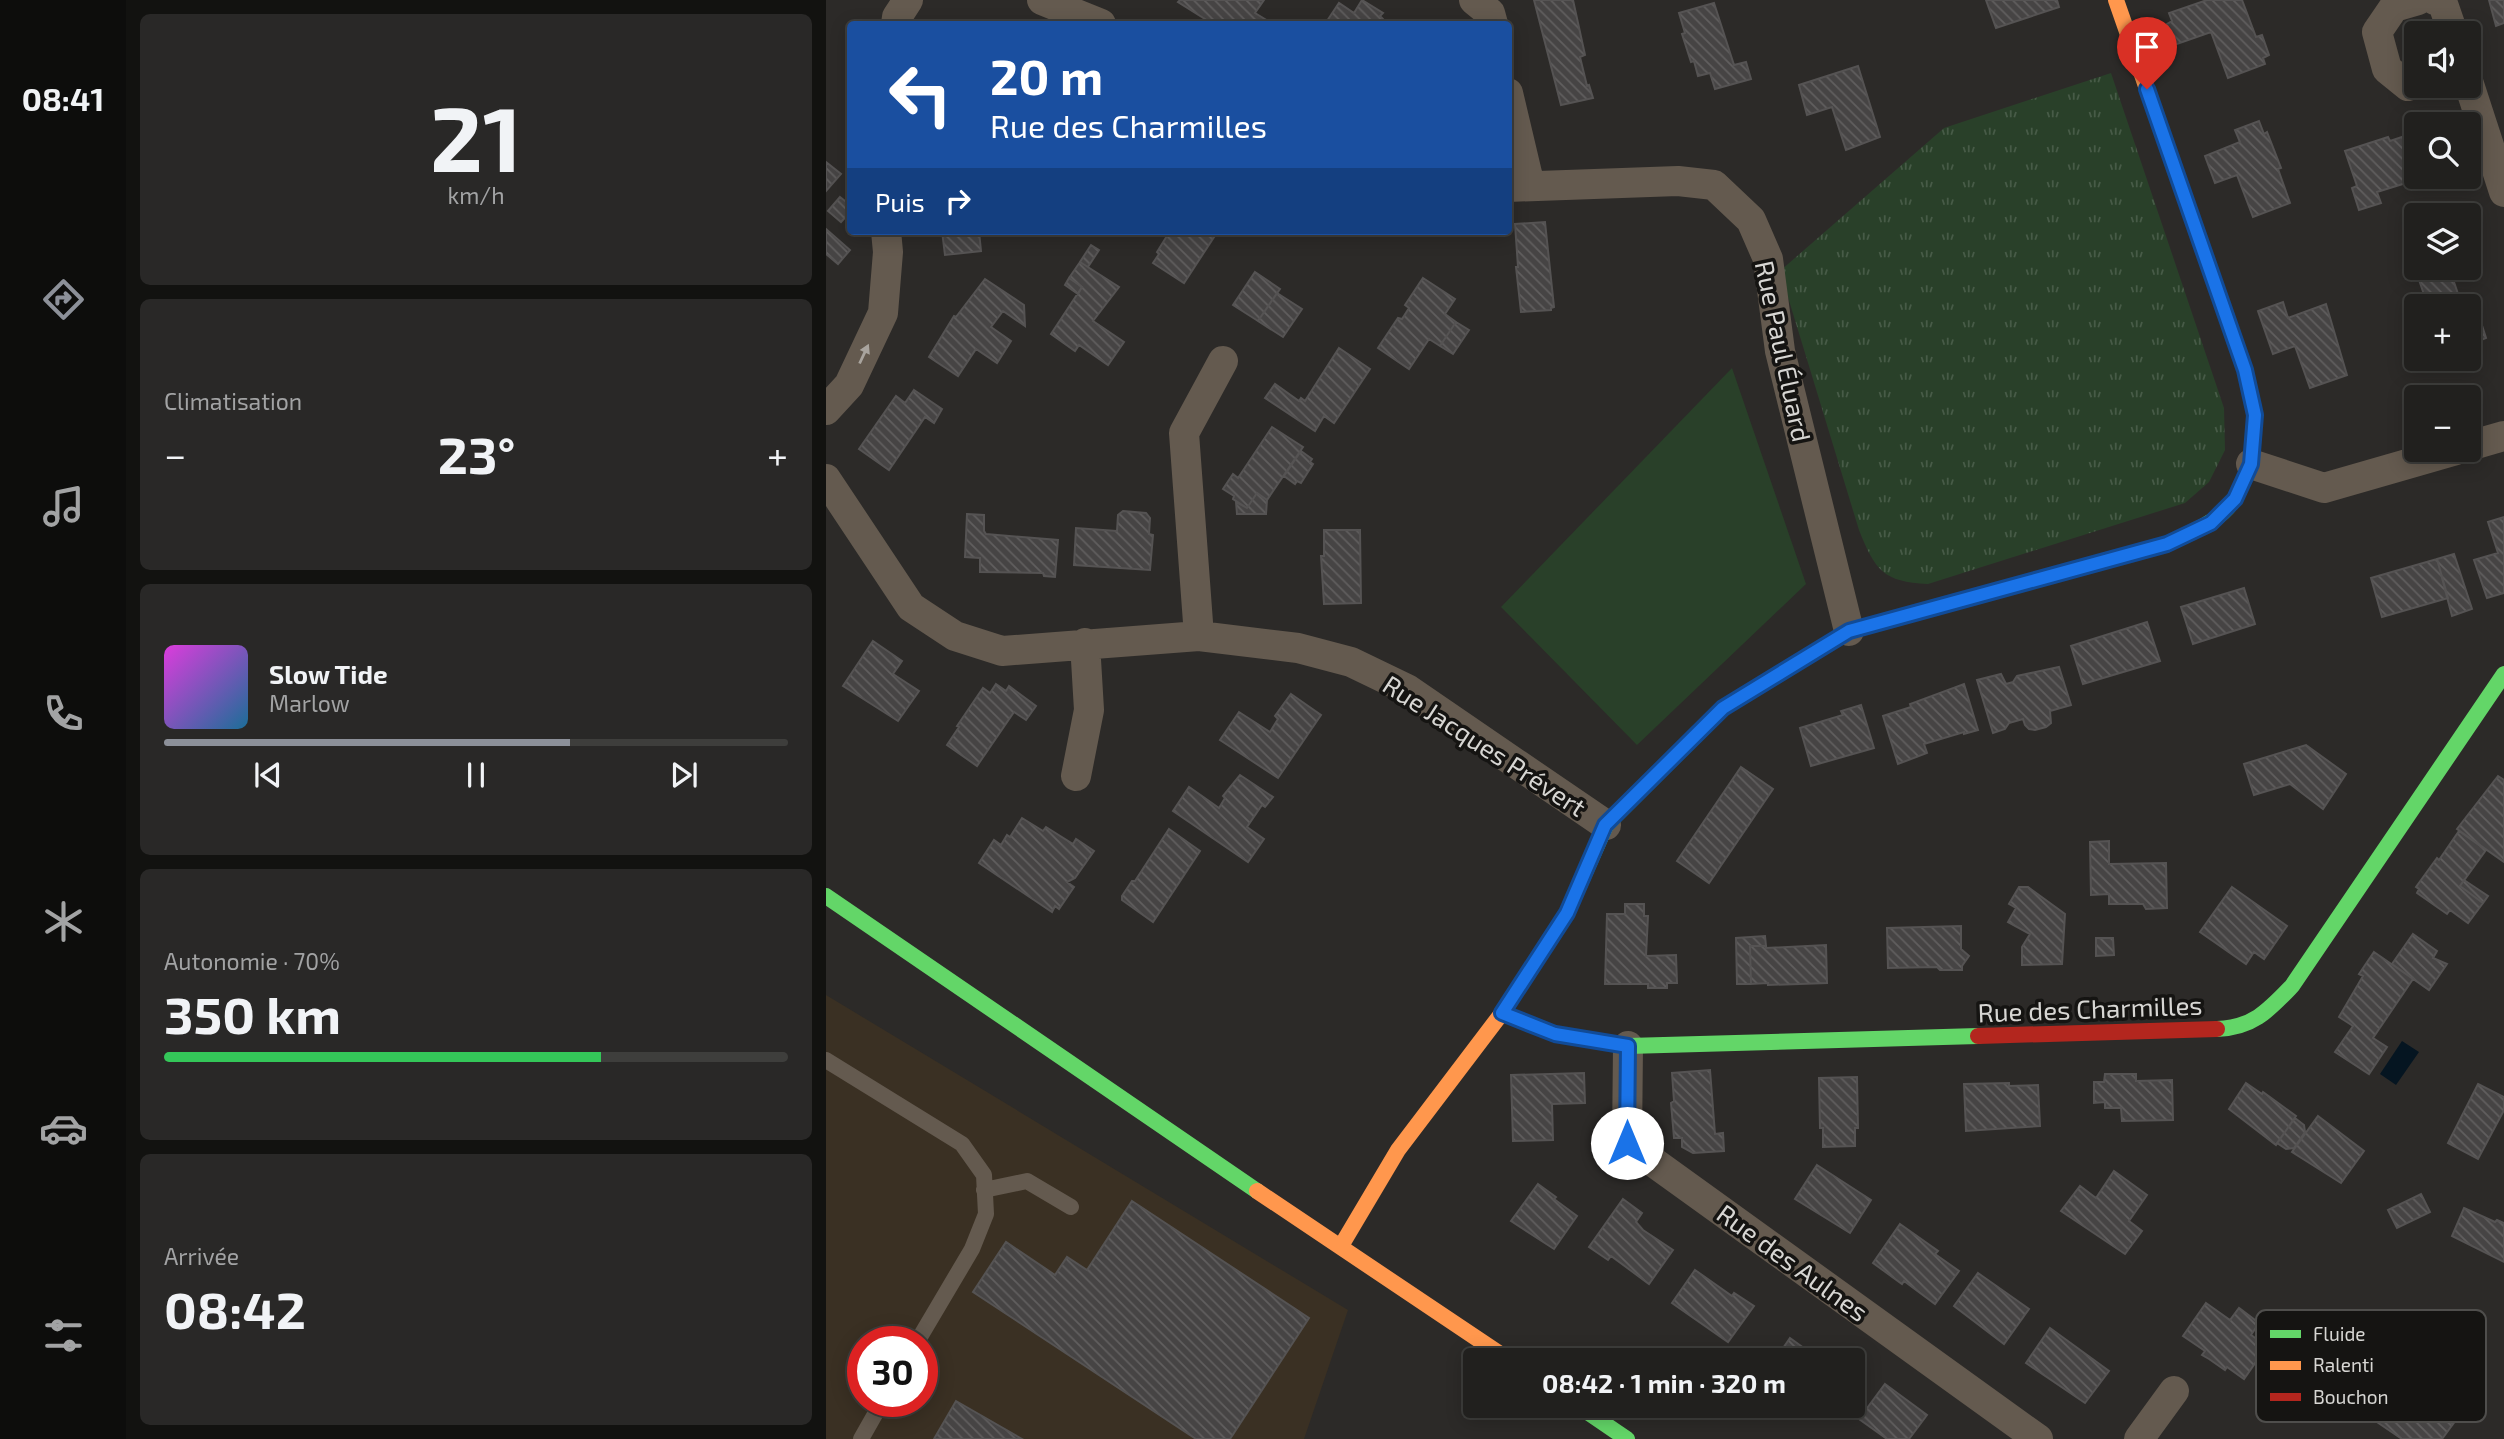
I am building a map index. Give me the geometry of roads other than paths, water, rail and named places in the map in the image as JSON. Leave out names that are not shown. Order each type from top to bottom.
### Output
[{"type":"street","points":[[896,21],[908,0]]},
{"type":"street","points":[[1042,0],[1094,21]]},
{"type":"street","points":[[1474,0],[1490,13],[1492,21]]},
{"type":"street","points":[[1341,1246],[1398,1150],[1502,1013],[1567,913],[1605,825],[1723,708],[1849,631],[2167,544],[2211,523],[2235,499],[2251,464],[2255,415],[2245,370],[2116,0]]},
{"type":"street","points":[[2404,83],[2387,69],[2376,32],[2394,7],[2418,0]]},
{"type":"street","points":[[2435,0],[2442,1],[2449,21]]},
{"type":"street","points":[[2474,98],[2504,192]]},
{"type":"street","name":"Rue Paul Éluard","points":[[1512,127],[1519,187],[1678,181],[1714,185],[1751,219],[1768,259],[1780,351],[1849,631]]},
{"type":"street","points":[[826,410],[849,385],[883,313],[888,253],[886,235]]},
{"type":"street","points":[[1199,636],[1184,432],[1223,361]]},
{"type":"street","points":[[2481,443],[2504,436]]},
{"type":"street","points":[[2251,464],[2324,488],[2414,462]]},
{"type":"street","name":"Rue Jacques Prévert","points":[[826,480],[911,607],[955,636],[1002,651],[1199,636],[1298,648],[1351,662],[1407,689],[1605,825]]},
{"type":"street","points":[[1076,776],[1090,710],[1085,643]]},
{"type":"street","name":"Rue des Charmilles","points":[[1502,1013],[1555,1034],[1628,1046],[2226,1029],[2262,1017],[2292,986],[2504,674]]},
{"type":"street","points":[[826,896],[1491,1348]]},
{"type":"street","points":[[826,912],[906,952]]},
{"type":"street","name":"Rue des Aulnes","points":[[1628,1046],[1627,1143],[2038,1439]]},
{"type":"street","points":[[2139,1439],[2174,1391]]},
{"type":"street","points":[[1596,1418],[1627,1439]]},
{"type":"lane","points":[[826,1060],[962,1144],[984,1175],[986,1214],[972,1249],[926,1326]]},
{"type":"lane","points":[[985,1190],[1027,1181],[1071,1207]]},
{"type":"lane","points":[[861,1439],[873,1417]]},
{"type":"water","points":[[2402,1041],[2419,1052],[2396,1085],[2380,1074]]}]
